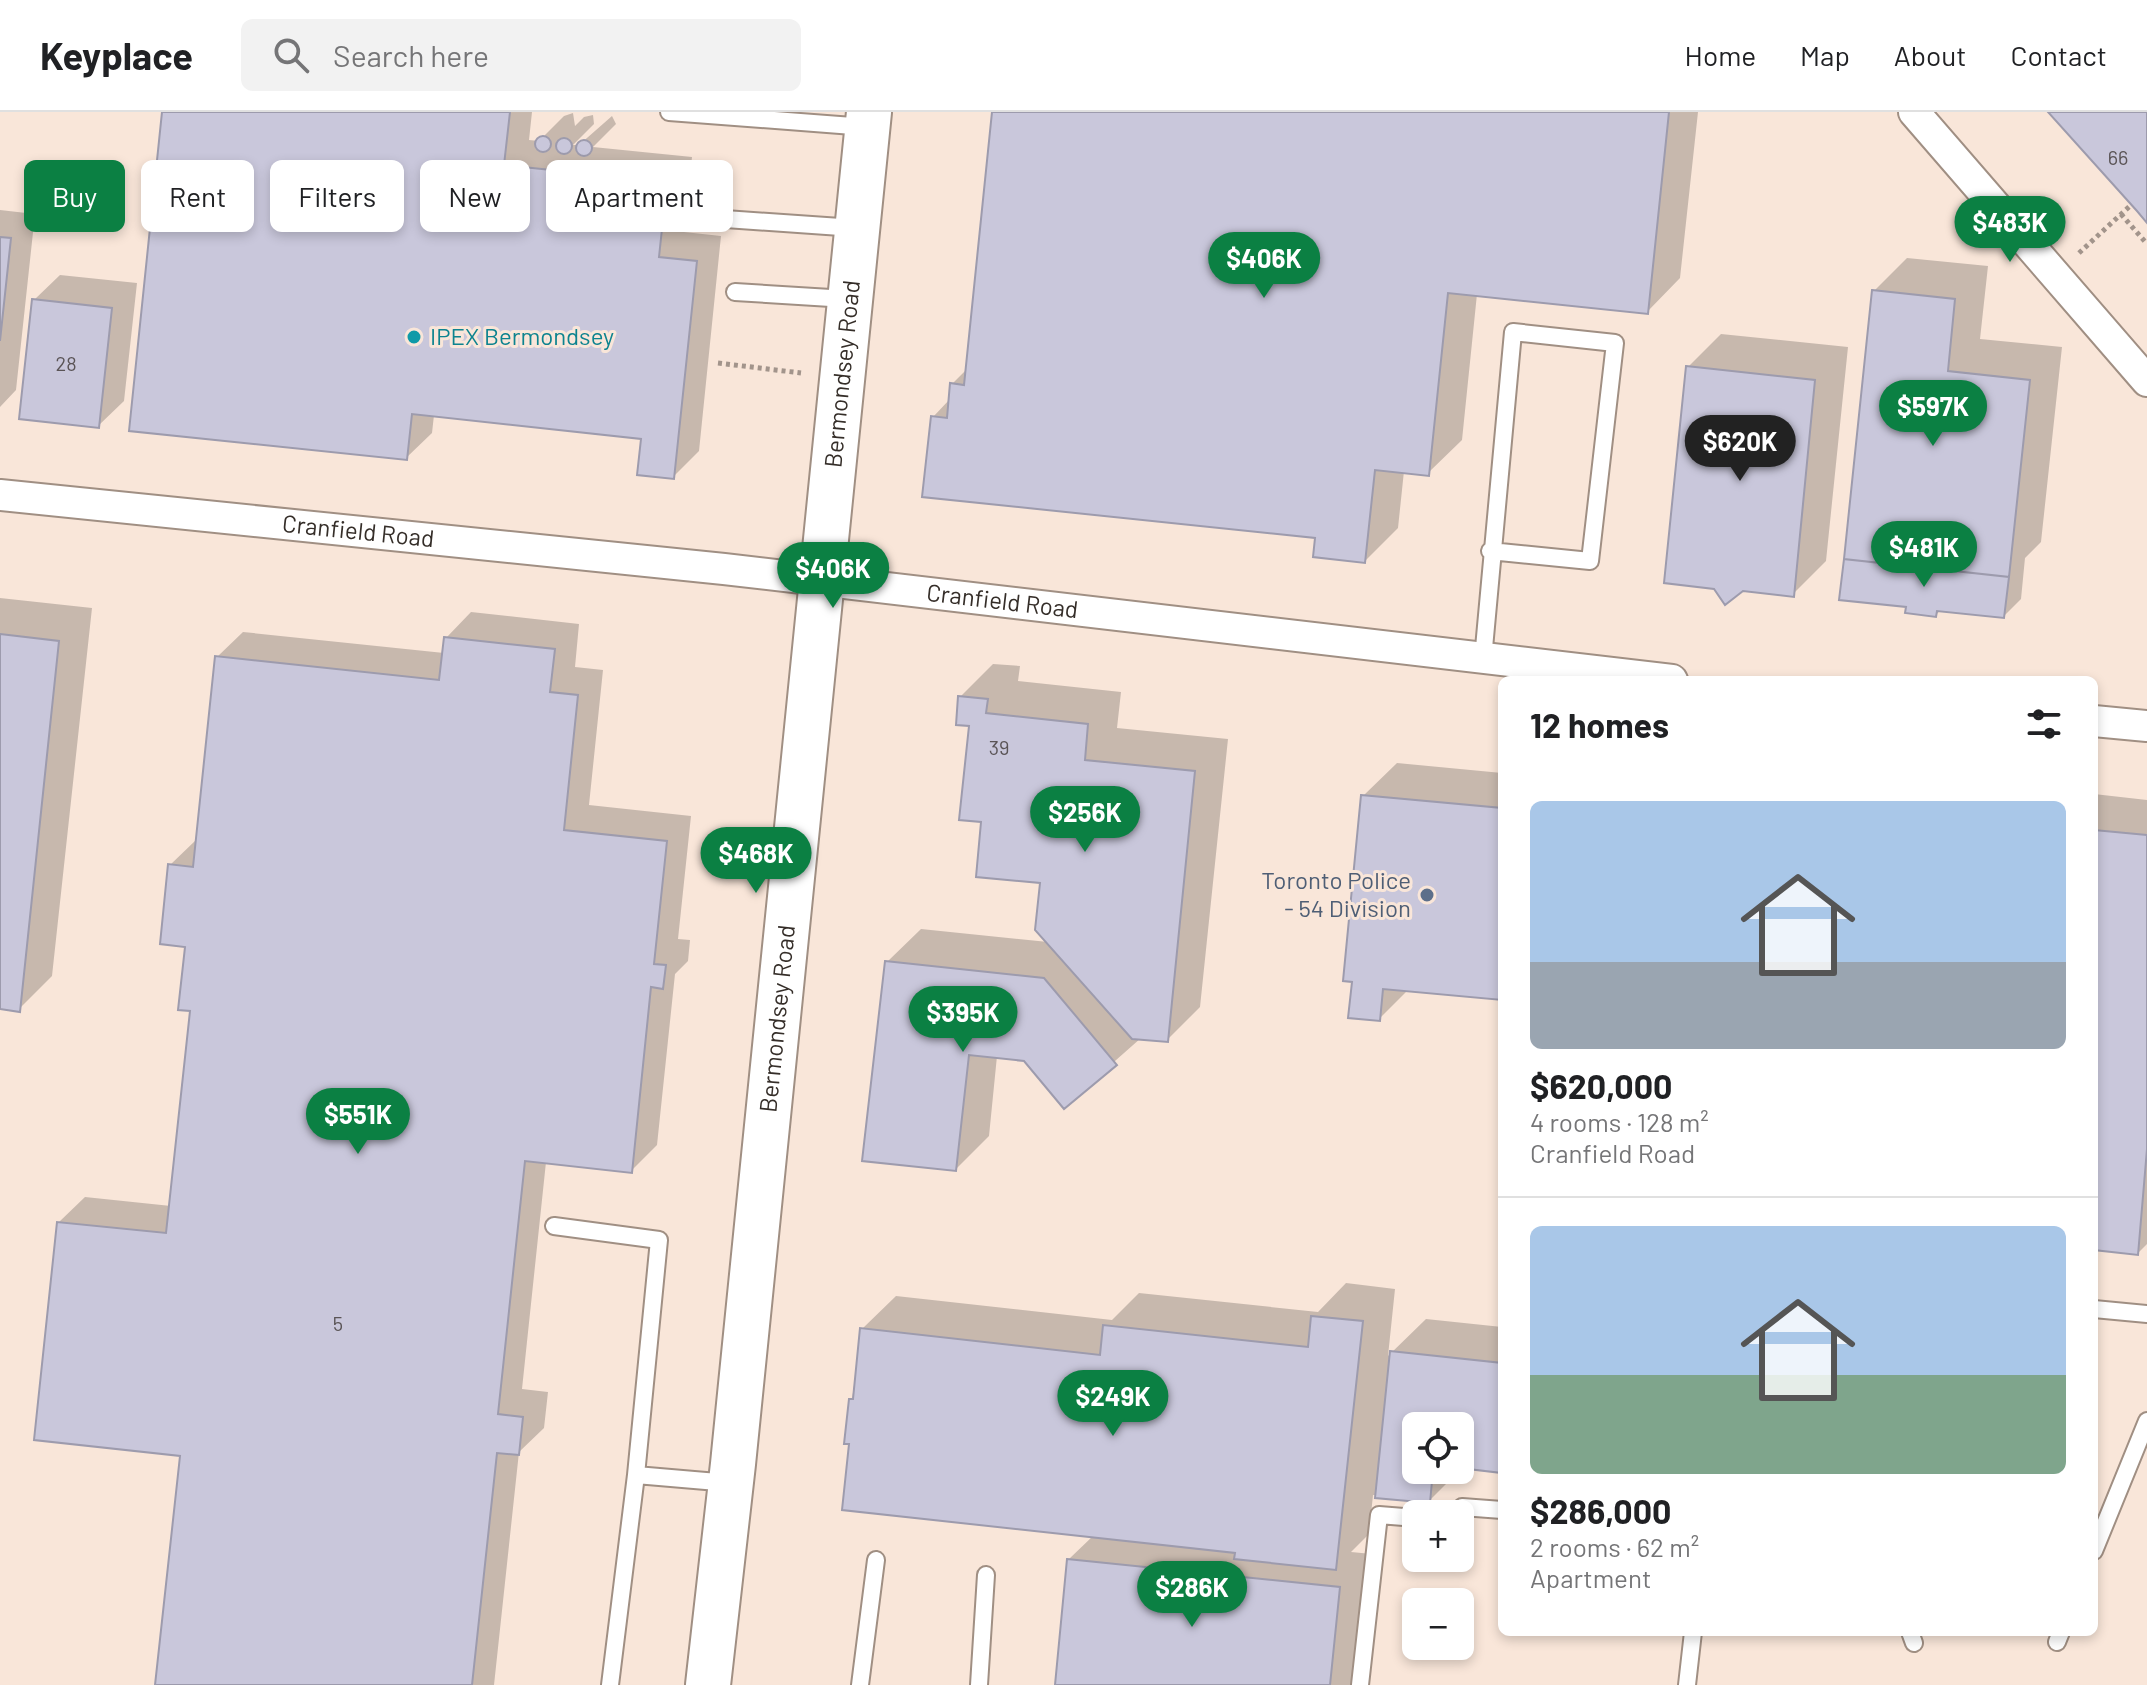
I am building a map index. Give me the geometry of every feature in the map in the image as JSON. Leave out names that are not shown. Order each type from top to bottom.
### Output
[{"type":"street","points":[[1914,112],[2147,381]]},
{"type":"street","name":"Bermondsey Road","points":[[708,1685],[868,120]]},
{"type":"street","name":"Cranfield Road","points":[[0,495],[822,581],[1636,676]]},
{"type":"street","points":[[2098,721],[2147,726]]},
{"type":"lane","points":[[669,112],[868,120]]},
{"type":"lane","points":[[733,219],[856,228]]},
{"type":"lane","points":[[735,292],[849,299]]},
{"type":"lane","points":[[1483,659],[1490,551],[1513,332],[1615,343],[1590,561],[1490,551]]},
{"type":"lane","points":[[554,1226],[659,1240],[636,1475],[610,1685]]},
{"type":"lane","points":[[2098,1309],[2147,1314]]},
{"type":"lane","points":[[2098,1541],[2147,1421]]},
{"type":"lane","points":[[636,1475],[731,1483]]},
{"type":"lane","points":[[1474,1508],[1498,1510]]},
{"type":"lane","points":[[1360,1685],[1379,1515],[1402,1517]]},
{"type":"lane","points":[[860,1685],[876,1560]]},
{"type":"lane","points":[[979,1685],[986,1575]]},
{"type":"lane","points":[[1687,1685],[1693,1636]]},
{"type":"path","points":[[2056,275],[2131,205]]},
{"type":"path","points":[[2121,214],[2147,244]]},
{"type":"path","points":[[718,363],[805,374]]},
{"type":"building","name":"IPEX Bermondsey","points":[[162,112],[510,112],[505,160],[420,160],[420,232],[530,232],[530,168],[546,169],[546,232],[662,232],[659,257],[697,261],[674,479],[637,475],[641,439],[412,414],[407,460],[129,431],[150,232],[254,232],[254,160],[157,160]]},
{"type":"building","points":[[992,112],[1669,112],[1648,314],[1448,293],[1429,476],[1375,470],[1365,563],[1313,557],[1315,538],[922,497],[931,416],[947,418],[950,383],[964,385]]},
{"type":"building","points":[[2048,112],[2147,112],[2147,223],[2137,211]]},
{"type":"building","points":[[543,136],[549,138],[549,150],[543,152],[537,150],[535,144],[537,138]]},
{"type":"building","points":[[564,138],[570,140],[570,152],[564,154],[558,152],[556,146],[558,140]]},
{"type":"building","points":[[584,140],[590,142],[590,154],[584,156],[578,154],[576,148],[578,142]]},
{"type":"building","points":[[0,237],[11,238],[0,341]]},
{"type":"building","points":[[1872,290],[1955,299],[1948,371],[2030,380],[2009,577],[1844,559]]},
{"type":"building","points":[[32,299],[112,308],[99,428],[19,419]]},
{"type":"building","points":[[1686,366],[1815,380],[1794,597],[1743,591],[1725,605],[1714,589],[1664,583]]},
{"type":"building","points":[[1844,559],[2009,577],[2004,618],[1937,611],[1936,617],[1905,613],[1906,607],[1839,600]]},
{"type":"building","points":[[0,634],[59,641],[20,1012],[0,1009]]},
{"type":"building","points":[[444,637],[555,649],[550,692],[578,695],[564,830],[667,841],[654,964],[666,965],[663,989],[651,987],[632,1173],[525,1161],[498,1414],[523,1417],[519,1455],[497,1453],[472,1685],[155,1685],[180,1456],[34,1440],[57,1222],[166,1233],[190,1011],[178,1010],[185,947],[160,944],[168,864],[193,867],[215,656],[439,680]]},
{"type":"building","points":[[958,696],[988,699],[986,713],[1088,724],[1085,760],[1195,771],[1168,1042],[1132,1039],[1035,930],[1040,883],[976,877],[981,822],[959,820],[969,726],[956,725]]},
{"type":"building","name":"Toronto Police - 54 Division","points":[[1361,795],[1498,808],[1498,1000],[1383,989],[1380,1021],[1348,1018],[1352,982],[1343,981]]},
{"type":"building","points":[[2098,830],[2147,835],[2147,1149],[2138,1255],[2098,1250]]},
{"type":"building","points":[[885,961],[1044,978],[1117,1065],[1064,1109],[1024,1061],[969,1055],[956,1171],[862,1161]]},
{"type":"building","points":[[1311,1316],[1363,1321],[1336,1570],[1234,1559],[1235,1553],[842,1510],[849,1444],[844,1444],[849,1399],[853,1399],[860,1328],[1100,1355],[1103,1325],[1308,1347]]},
{"type":"building","points":[[1390,1351],[1498,1363],[1498,1473],[1474,1470],[1474,1412],[1402,1412],[1402,1484],[1432,1484],[1430,1500],[1375,1498]]},
{"type":"building","points":[[1067,1559],[1340,1587],[1330,1685],[1055,1685]]},
{"type":"place","name":"IPEX Bermondsey","points":[[414,337]]},
{"type":"place","name":"Toronto Police - 54 Division","points":[[1427,895]]}]
